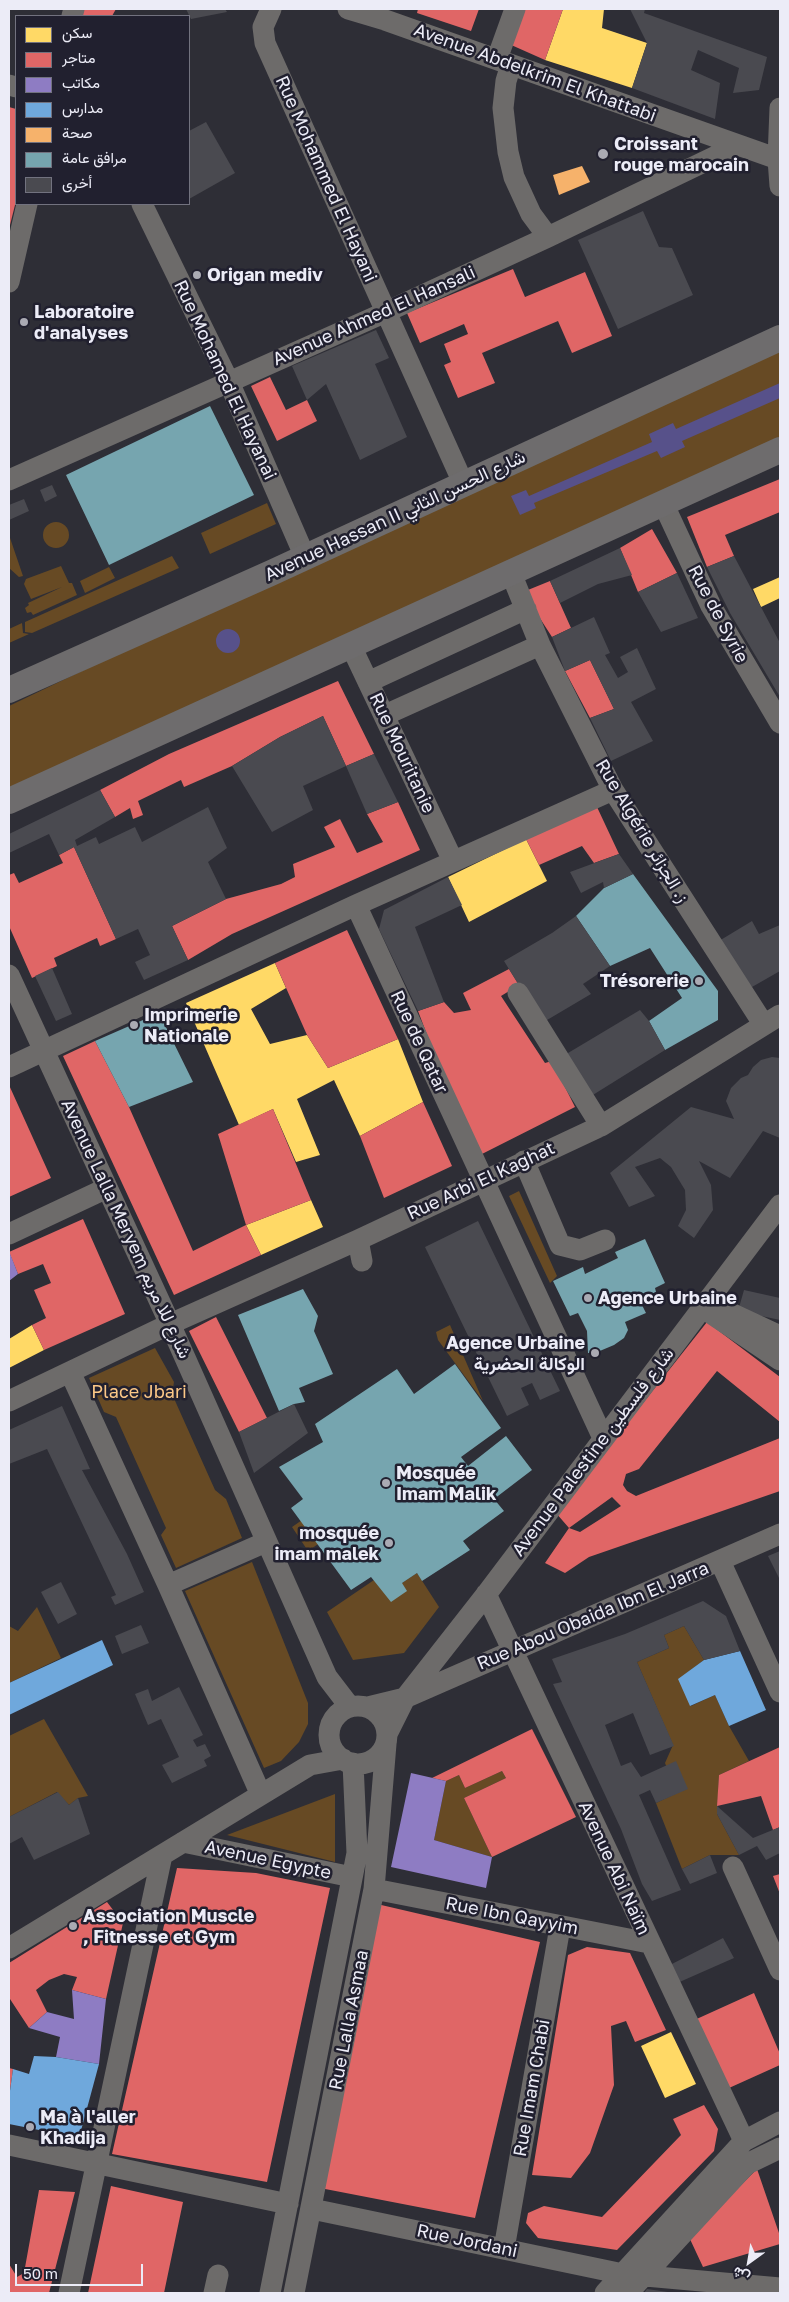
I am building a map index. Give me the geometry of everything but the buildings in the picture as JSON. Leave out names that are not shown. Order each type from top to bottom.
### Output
[{"type":"main road","name":"Avenue Hassan II شارع الحسن الثاني","points":[[9,690],[464,485],[780,338]]},
{"type":"main road","points":[[9,801],[780,450]]},
{"type":"street","name":"Rue Mohammed El Hayani","points":[[272,9],[262,28],[265,43],[464,485]]},
{"type":"street","name":"Avenue Abdelkrim El Khattabi","points":[[348,9],[504,62],[736,146],[778,159]]},
{"type":"street","points":[[515,9],[504,62],[506,81],[503,108],[508,152],[514,177],[531,214],[548,237]]},
{"type":"street","points":[[780,108],[778,159],[780,186]]},
{"type":"street","name":"Avenue Ahmed El Hansali","points":[[9,480],[386,312],[548,237],[736,146]]},
{"type":"street","points":[[10,268],[27,205]]},
{"type":"street","name":"Rue Mohamed El Hayanai","points":[[142,205],[229,382],[305,557]]},
{"type":"street","name":"Rue de Syrie","points":[[663,503],[711,606],[780,723]]},
{"type":"street","name":"Rue Algérie ز. الجزائر","points":[[511,573],[540,645],[613,790],[772,1020]]},
{"type":"street","points":[[368,682],[526,608]]},
{"type":"street","points":[[385,715],[540,645]]},
{"type":"street","name":"Rue Mouritanie","points":[[351,646],[453,861]]},
{"type":"street","points":[[9,1066],[356,905],[613,790]]},
{"type":"street","name":"Rue de Qatar","points":[[356,905],[603,1438]]},
{"type":"street","name":"Avenue Lalla Meryem شارع للا مريم","points":[[9,975],[170,1324],[327,1677],[331,1729]]},
{"type":"street","points":[[518,993],[601,1126]]},
{"type":"street","name":"Rue Arbi El Kaghat","points":[[9,1401],[170,1324],[358,1240],[601,1126],[772,1020]]},
{"type":"street","points":[[524,1161],[560,1245],[580,1250],[605,1240]]},
{"type":"street","points":[[9,1234],[107,1188]]},
{"type":"street","name":"Avenue Palestine شارع فلسطين","points":[[386,1739],[405,1698],[780,1206]]},
{"type":"street","points":[[358,1240],[362,1261]]},
{"type":"street","points":[[706,1305],[780,1336]]},
{"type":"street","points":[[706,1305],[780,1360]]},
{"type":"street","points":[[70,1372],[168,1585],[261,1795]]},
{"type":"street","name":"Rue Abou Obaida Ibn El Jarra","points":[[405,1698],[780,1534]]},
{"type":"street","points":[[168,1585],[266,1542]]},
{"type":"street","points":[[720,1561],[780,1692]]},
{"type":"street","name":"Avenue Abi Naïm","points":[[486,1594],[744,2141]]},
{"type":"street","name":"Avenue Lalla Meryem شارع للا مريم","points":[[327,1677],[359,1707]]},
{"type":"street","points":[[359,1707],[381,1718],[386,1739],[382,1751],[370,1762],[348,1761],[336,1754],[331,1729],[338,1714],[359,1707],[405,1698]]},
{"type":"street","name":"Avenue Egypte","points":[[310,1766],[331,1729]]},
{"type":"street","name":"Rue Lalla Asmaa","points":[[294,2293],[374,1888],[386,1739]]},
{"type":"street","name":"Avenue Egypte","points":[[9,1948],[310,1766],[348,1761]]},
{"type":"street","name":"Rue Lalla Asmaa","points":[[270,2293],[357,1853],[348,1761]]},
{"type":"street","name":"Avenue Egypte","points":[[183,1842],[352,1877]]},
{"type":"street","points":[[69,2293],[162,1855]]},
{"type":"street","points":[[733,1867],[780,1970]]},
{"type":"street","name":"Rue Ibn Qayyim","points":[[374,1888],[560,1927],[649,1943]]},
{"type":"street","name":"Rue Imam Chabi","points":[[504,2249],[560,1927]]},
{"type":"street","points":[[605,2293],[626,2284],[744,2141],[780,2122]]},
{"type":"street","points":[[9,2146],[288,2204]]},
{"type":"street","points":[[644,2276],[747,2164],[778,2155]]},
{"type":"street","name":"Rue Jordani","points":[[312,2209],[504,2249],[626,2284],[644,2276],[780,2288]]},
{"type":"green space","points":[[780,340],[780,445],[9,799],[9,706],[588,428]]},
{"type":"green space","points":[[267,503],[276,524],[210,554],[201,533]]},
{"type":"green space","points":[[56,522],[65,526],[69,535],[65,544],[56,548],[47,544],[43,535],[47,526]]},
{"type":"green space","points":[[9,535],[23,576],[19,577],[9,568]]},
{"type":"green space","points":[[172,556],[179,568],[32,633],[25,632],[25,622]]},
{"type":"green space","points":[[61,566],[77,595],[33,615],[31,612],[27,613],[25,608],[29,605],[28,603],[62,587],[31,599],[24,584],[26,579]]},
{"type":"green space","points":[[109,567],[115,578],[85,593],[80,581]]},
{"type":"green space","points":[[22,623],[23,633],[29,634],[9,643],[9,629]]},
{"type":"green space","points":[[519,1191],[557,1276],[550,1283],[509,1196]]},
{"type":"green space","points":[[450,1325],[483,1401],[438,1340],[436,1332]]},
{"type":"green space","name":"Place Jbari","points":[[155,1348],[174,1382],[172,1394],[215,1490],[226,1499],[242,1538],[176,1568],[161,1535],[166,1528],[116,1417],[104,1412],[89,1378]]},
{"type":"green space","points":[[305,1518],[321,1542],[308,1551],[292,1527]]},
{"type":"green space","points":[[252,1562],[308,1703],[308,1724],[299,1742],[281,1761],[264,1768],[185,1591]]},
{"type":"green space","points":[[417,1573],[439,1607],[404,1653],[353,1660],[327,1612],[374,1580],[402,1583]]},
{"type":"green space","points":[[37,1607],[61,1658],[9,1683],[9,1626],[18,1631]]},
{"type":"green space","points":[[684,1626],[704,1660],[679,1679],[691,1706],[715,1695],[729,1726],[749,1761],[719,1775],[717,1814],[739,1855],[710,1855],[682,1869],[656,1803],[677,1793],[665,1763],[673,1745],[637,1662],[669,1648],[664,1635]]},
{"type":"green space","points":[[44,1719],[88,1796],[78,1798],[69,1805],[57,1792],[9,1817],[9,1736]]},
{"type":"green space","points":[[502,1771],[506,1778],[464,1798],[492,1857],[434,1840],[446,1781],[459,1775],[465,1788]]},
{"type":"green space","points":[[335,1794],[335,1862],[227,1835]]},
{"type":"shaded area","points":[[780,383],[780,398],[682,441],[685,447],[661,458],[657,451],[534,503],[536,508],[520,515],[511,496],[526,490],[529,496],[652,442],[649,434],[673,423],[676,429]]},
{"type":"shaded area","points":[[228,629],[237,632],[240,641],[237,650],[228,653],[219,650],[216,641],[219,632]]},
{"type":"place","name":"Croissant rouge marocain","points":[[603,154]]},
{"type":"place","name":"Origan mediv","points":[[197,275]]},
{"type":"place","name":"Laboratoire d'analyses","points":[[24,322]]},
{"type":"place","name":"Trésorerie","points":[[699,981]]},
{"type":"place","name":"Imprimerie Nationale","points":[[134,1025]]},
{"type":"place","name":"Agence Urbaine","points":[[588,1298]]},
{"type":"place","name":"Agence Urbaine الوكالة الحضرية","points":[[595,1353]]},
{"type":"place","name":"Mosquée Imam Malik","points":[[386,1483]]},
{"type":"place","name":"mosquée imam malek","points":[[389,1543]]},
{"type":"place","name":"Association Muscle , Fitnesse et Gym","points":[[73,1926]]},
{"type":"place","name":"Ma à l'aller Khadija","points":[[30,2127]]}]
